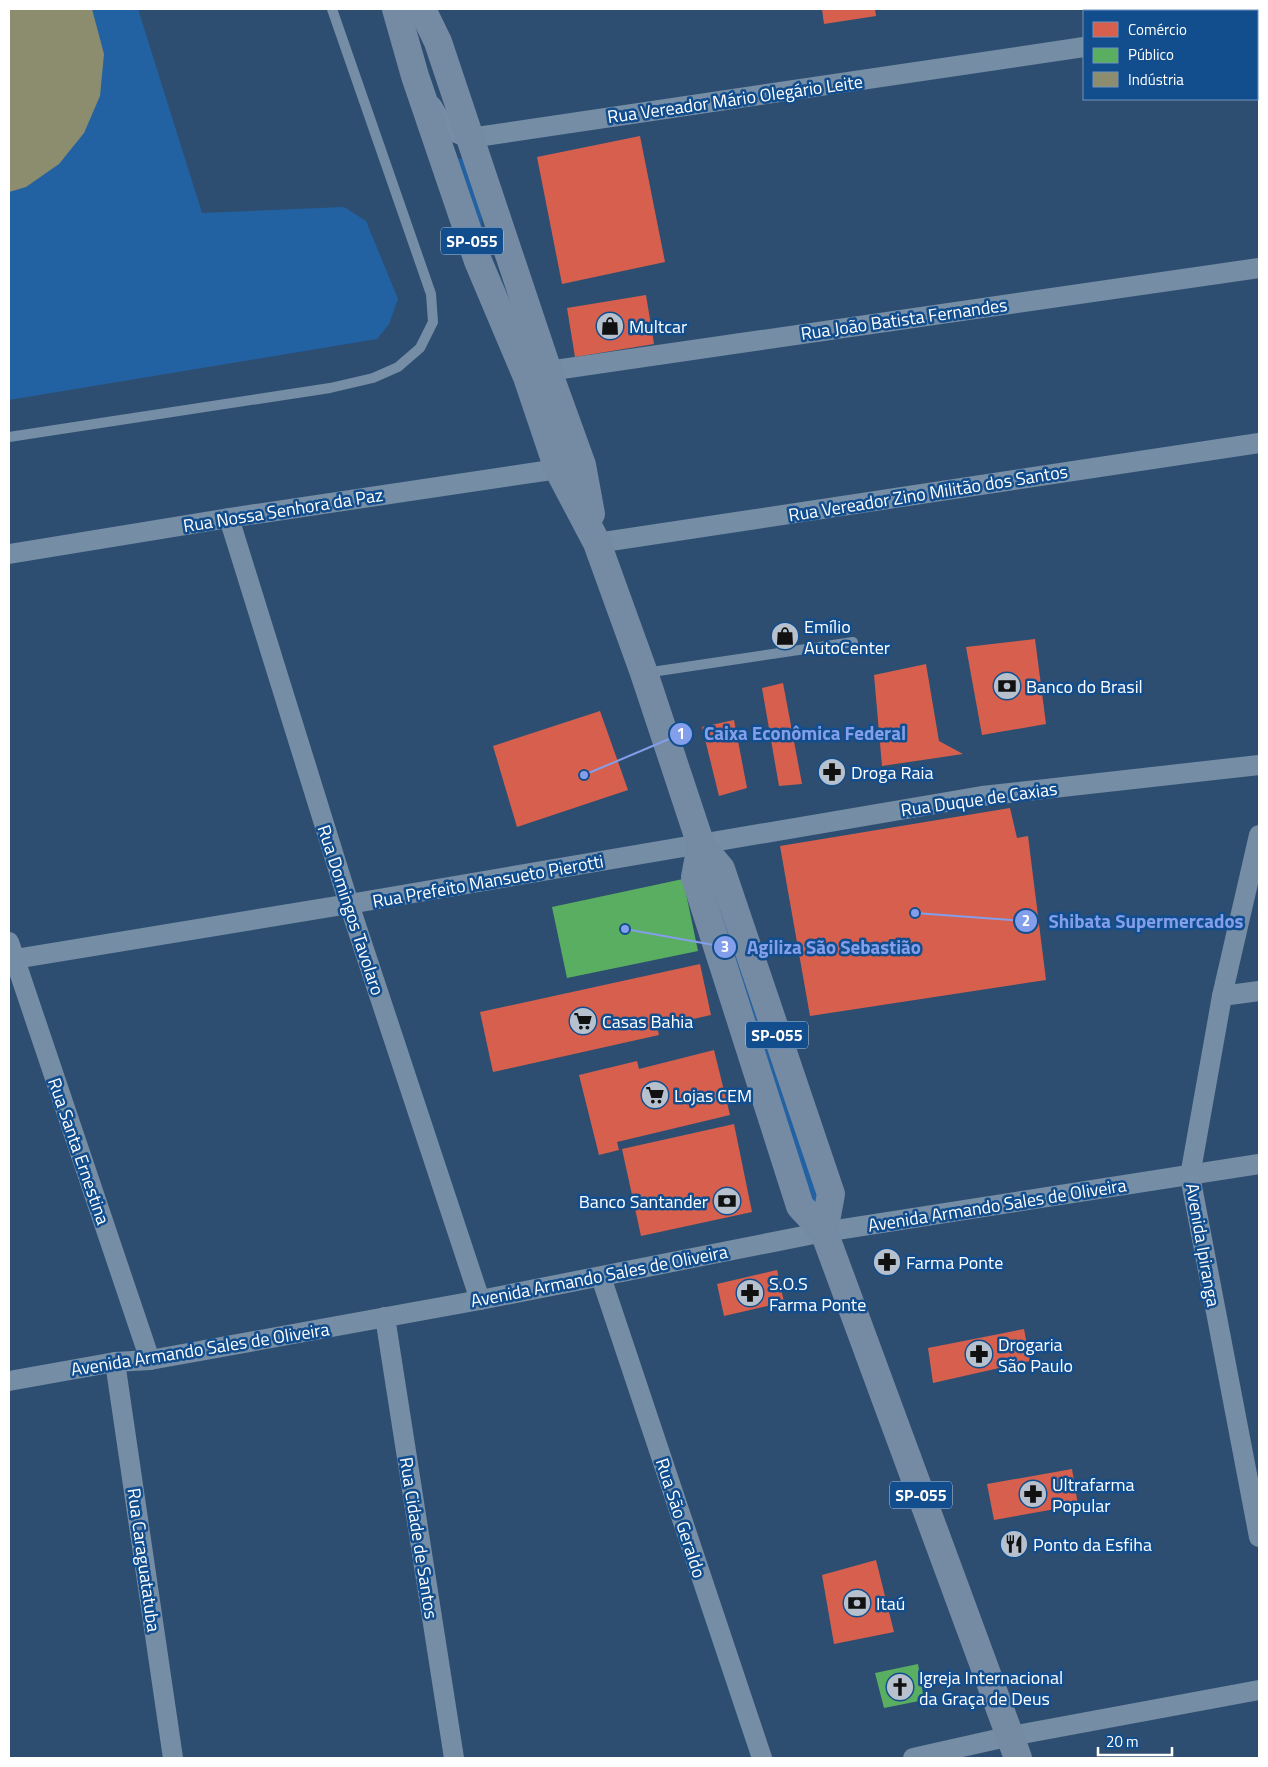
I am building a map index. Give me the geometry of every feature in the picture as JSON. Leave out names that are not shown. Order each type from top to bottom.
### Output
[{"type":"main road","name":"SP-055","points":[[396,9],[415,76],[478,261],[527,377],[558,469],[597,543],[644,673],[701,844]]},
{"type":"main road","name":"SP-055","points":[[422,9],[438,42],[548,371],[582,465],[597,543]]},
{"type":"main road","points":[[701,844],[695,877],[800,1206],[824,1232]]},
{"type":"main road","name":"SP-055","points":[[824,1232],[1014,1747]]},
{"type":"street","name":"Rua Vereador Mário Olegário Leite","points":[[470,138],[1083,47]]},
{"type":"street","points":[[415,76],[442,124],[455,133],[470,138]]},
{"type":"street","name":"Rua João Batista Fernandes","points":[[548,371],[1259,268]]},
{"type":"street","name":"Rua Vereador Zino Militão dos Santos","points":[[597,543],[1259,443]]},
{"type":"street","name":"Rua Nossa Senhora da Paz","points":[[9,554],[229,518],[558,469]]},
{"type":"street","name":"Rua Domingos Tavolaro","points":[[229,518],[348,904],[480,1300]]},
{"type":"street","name":"Rua Duque de Caxias","points":[[701,844],[982,796],[1259,765]]},
{"type":"street","name":"Avenida Ipiranga","points":[[1259,835],[1222,996],[1190,1176],[1259,1537]]},
{"type":"street","name":"Rua Prefeito Mansueto Pierotti","points":[[10,953],[348,904],[701,844]]},
{"type":"street","name":"Rua Santa Ernestina","points":[[10,953],[150,1360]]},
{"type":"street","points":[[1222,996],[1259,991]]},
{"type":"street","name":"Avenida Armando Sales de Oliveira","points":[[9,1381],[115,1362],[150,1360],[480,1300],[824,1232],[1259,1164]]},
{"type":"street","name":"Rua São Geraldo","points":[[602,1277],[762,1758]]},
{"type":"street","name":"Rua Cidade de Santos","points":[[385,1317],[454,1758]]},
{"type":"street","name":"Rua Caraguatatuba","points":[[115,1362],[173,1758]]},
{"type":"street","points":[[913,1758],[1014,1747],[1259,1690]]},
{"type":"lane","points":[[9,437],[330,388],[374,378],[398,366],[420,348],[433,322],[431,294],[332,9]]},
{"type":"lane","points":[[644,673],[853,642]]},
{"type":"shaded area","points":[[9,9],[138,9],[202,213],[344,207],[366,221],[398,299],[389,324],[377,339],[9,400]]},
{"type":"shaded area","points":[[473,158],[485,245],[455,159]]},
{"type":"shaded area","points":[[714,888],[823,1210],[816,1209],[707,890]]},
{"type":"building: Comércio","points":[[822,9],[875,9],[876,16],[824,24]]},
{"type":"building: Comércio","points":[[640,136],[665,262],[562,284],[537,157]]},
{"type":"building: Comércio","name":"Multcar","points":[[646,295],[654,344],[575,357],[567,308]]},
{"type":"building: Comércio","name":"Banco do Brasil","points":[[1035,639],[1046,724],[982,735],[966,647]]},
{"type":"building: Comércio","points":[[926,664],[939,741],[963,754],[882,766],[874,675]]},
{"type":"building: Comércio","points":[[783,683],[802,784],[779,786],[762,688]]},
{"type":"building: Comércio","points":[[600,711],[628,790],[517,827],[493,746]]},
{"type":"building: Comércio","points":[[734,720],[747,788],[719,796],[702,727]]},
{"type":"building: Comércio","points":[[1010,808],[1017,838],[1028,836],[1046,980],[810,1016],[780,846]]},
{"type":"building: Comércio","name":"Casas Bahia","points":[[700,964],[711,1015],[657,1027],[659,1035],[493,1072],[480,1012]]},
{"type":"building: Comércio","name":"Lojas CEM","points":[[714,1050],[730,1115],[617,1142],[619,1150],[599,1155],[579,1075],[637,1061],[639,1069]]},
{"type":"building: Comércio","points":[[734,1124],[752,1212],[641,1236],[622,1149]]},
{"type":"building: Comércio","name":"S.O.S Farma Ponte","points":[[777,1270],[784,1302],[724,1316],[717,1284]]},
{"type":"building: Comércio","name":"Drogaria São Paulo","points":[[1024,1329],[1030,1361],[933,1383],[928,1348]]},
{"type":"building: Comércio","name":"Ultrafarma Popular","points":[[1072,1469],[1078,1505],[994,1520],[987,1484]]},
{"type":"building: Comércio","name":"Itaú","points":[[876,1560],[894,1632],[834,1644],[822,1575]]},
{"type":"building: Público","points":[[683,879],[698,951],[567,978],[552,907]]},
{"type":"building: Público","name":"Igreja Internacional da Graça de Deus","points":[[918,1664],[924,1700],[884,1708],[875,1673]]},
{"type":"building: Indústria","points":[[9,9],[92,9],[104,54],[100,96],[84,133],[59,164],[26,187],[9,192]]},
{"type":"place","name":"Multcar","points":[[610,326]]},
{"type":"place","name":"Emílio AutoCenter","points":[[785,636]]},
{"type":"place","name":"Banco do Brasil","points":[[1007,686]]},
{"type":"place","name":"Droga Raia","points":[[832,772]]},
{"type":"place","name":"Caixa Econômica Federal","points":[[584,775]]},
{"type":"place","name":"Shibata Supermercados","points":[[915,913]]},
{"type":"place","name":"Agiliza São Sebastião","points":[[625,929]]},
{"type":"place","name":"Casas Bahia","points":[[583,1021]]},
{"type":"place","name":"Lojas CEM","points":[[655,1095]]},
{"type":"place","name":"Banco Santander","points":[[727,1201]]},
{"type":"place","name":"Farma Ponte","points":[[887,1262]]},
{"type":"place","name":"S.O.S Farma Ponte","points":[[750,1293]]},
{"type":"place","name":"Drogaria São Paulo","points":[[979,1354]]},
{"type":"place","name":"Ultrafarma Popular","points":[[1033,1494]]},
{"type":"place","name":"Ponto da Esfiha","points":[[1014,1544]]},
{"type":"place","name":"Itaú","points":[[857,1603]]},
{"type":"place","name":"Igreja Internacional da Graça de Deus","points":[[900,1687]]}]
